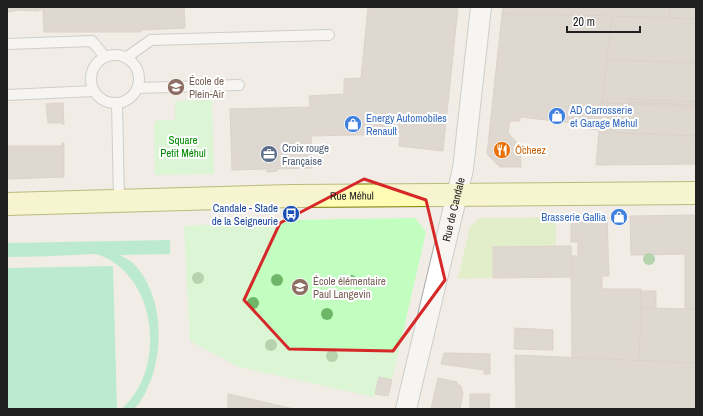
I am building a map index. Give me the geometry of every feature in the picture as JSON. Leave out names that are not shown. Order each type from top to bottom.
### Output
[{"type":"street","name":"Rue de Candale","points":[[406,409],[463,169],[481,7]]},
{"type":"street","name":"Rue Méhul","points":[[7,204],[292,196],[696,193]]},
{"type":"lane","points":[[127,57],[151,40],[329,35]]},
{"type":"lane","points":[[7,44],[92,41],[105,56]]},
{"type":"lane","points":[[120,55],[127,57],[137,67],[139,74],[138,88],[132,97],[117,103],[106,102],[94,91],[91,84],[92,71],[95,65],[105,56],[120,55]]},
{"type":"lane","points":[[138,88],[239,85]]},
{"type":"lane","points":[[7,95],[94,91]]},
{"type":"lane","points":[[117,103],[119,201]]},
{"type":"highlighted area","points":[[364,179],[426,200],[445,280],[393,351],[289,349],[244,300],[280,223]]},
{"type":"green space","name":"Square Petit Méhul","points":[[212,100],[214,174],[155,175],[154,123],[158,120],[175,120],[175,101]]},
{"type":"green space","points":[[556,217],[556,246],[493,247],[493,278],[458,279],[470,226],[480,218]]},
{"type":"green space","name":"École élémentaire Paul Langevin","points":[[415,218],[426,232],[392,380],[379,377],[374,397],[239,367],[190,341],[184,226],[218,224],[225,221]]},
{"type":"green space","points":[[170,240],[170,254],[120,255],[133,263],[143,275],[150,289],[155,303],[159,335],[155,366],[151,380],[144,395],[134,409],[121,409],[136,392],[145,372],[150,349],[149,326],[144,303],[134,283],[119,266],[99,255],[7,257],[7,243]]},
{"type":"green space","points":[[113,266],[117,409],[7,409],[7,268]]},
{"type":"building","points":[[7,7],[184,7],[185,28],[141,30],[141,32],[44,32],[43,9],[37,11],[20,10],[7,12]]},
{"type":"building","points":[[368,7],[458,7],[443,151],[399,146],[400,134],[311,136],[312,168],[277,169],[277,171],[267,172],[267,169],[232,170],[230,109],[310,107],[309,96],[344,94],[344,79],[361,78]]},
{"type":"building","points":[[503,7],[670,7],[669,18],[502,14]]},
{"type":"building","points":[[670,7],[696,7],[696,19],[669,18]]},
{"type":"building","points":[[502,14],[612,16],[599,130],[589,129],[590,125],[520,117],[520,121],[510,121],[508,133],[520,146],[521,167],[500,167],[487,154]]},
{"type":"building","points":[[612,16],[696,19],[696,63],[607,60]]},
{"type":"building","points":[[607,60],[696,63],[696,102],[627,99],[628,102],[696,105],[696,107],[602,103]]},
{"type":"building","points":[[627,99],[696,102],[696,105],[628,102]]},
{"type":"building","points":[[63,103],[64,125],[62,123],[48,123],[46,104]]},
{"type":"building","points":[[602,103],[696,107],[696,136],[599,132]]},
{"type":"building","points":[[599,132],[696,136],[696,164],[596,165]]},
{"type":"building","points":[[62,143],[64,143],[64,177],[7,179],[7,146],[62,146]]},
{"type":"building","points":[[696,215],[696,309],[685,309],[685,254],[631,255],[630,216]]},
{"type":"building","points":[[571,216],[607,216],[609,276],[602,276],[602,289],[641,289],[641,339],[639,361],[572,358],[571,256],[578,256],[578,238],[571,238]]},
{"type":"building","points":[[571,238],[578,238],[578,242],[571,242]]},
{"type":"building","points":[[571,246],[572,277],[493,278],[493,247]]},
{"type":"building","points":[[641,291],[656,291],[656,308],[641,308]]},
{"type":"building","points":[[641,308],[696,309],[696,363],[639,361]]},
{"type":"building","points":[[515,328],[553,330],[553,350],[514,349]]},
{"type":"building","points":[[444,353],[490,354],[490,374],[484,374],[484,370],[441,364]]},
{"type":"building","points":[[515,355],[696,363],[696,409],[516,409]]},
{"type":"building","points":[[379,377],[392,380],[388,396],[375,394]]},
{"type":"building","points":[[438,378],[457,382],[457,384],[461,386],[463,393],[460,409],[431,409]]},
{"type":"building","points":[[228,394],[294,409],[228,409]]},
{"type":"building","points":[[470,394],[490,394],[489,409],[470,409]]},
{"type":"place","name":"École de Plein-Air","points":[[176,87]]},
{"type":"place","name":"AD Carrosserie et Garage Mehul","points":[[557,116]]},
{"type":"place","name":"Energy Automobiles Renault","points":[[353,124]]},
{"type":"place","name":"Ô´cheez","points":[[502,150]]},
{"type":"place","name":"Croix rouge Française","points":[[269,154]]},
{"type":"place","name":"Candale - Stade de la Seigneurie","points":[[291,214]]},
{"type":"place","name":"Brasserie Gallia","points":[[619,217]]},
{"type":"place","name":"École élémentaire Paul Langevin","points":[[300,287]]}]
